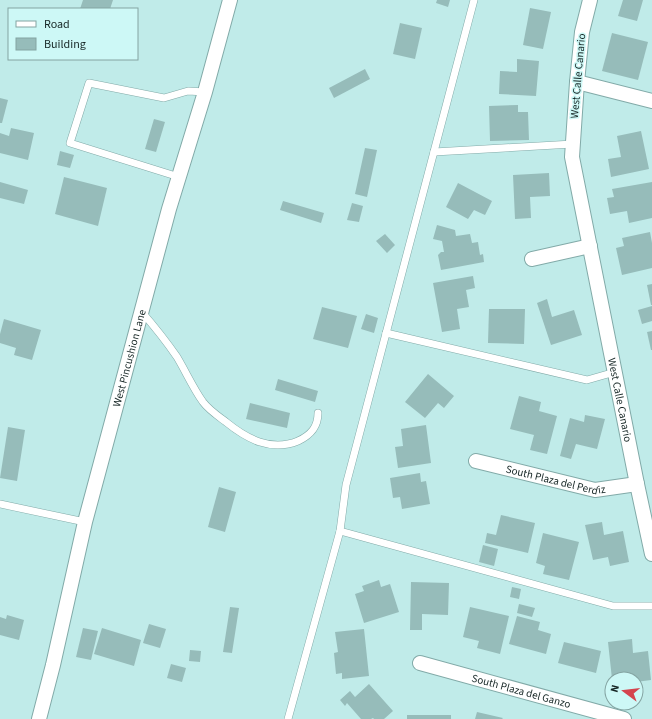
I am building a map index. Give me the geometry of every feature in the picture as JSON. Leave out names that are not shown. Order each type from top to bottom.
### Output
[{"type":"street","name":"West Pincushion Lane","points":[[39,719],[53,665],[85,522],[141,311],[205,92],[230,0]]},
{"type":"street","name":"West Calle Canario","points":[[590,0],[582,32],[572,157],[652,554]]},
{"type":"street","points":[[577,82],[652,101]]},
{"type":"street","points":[[532,259],[590,246]]},
{"type":"street","name":"South Plaza del Perdiz","points":[[476,461],[595,490],[637,484]]},
{"type":"street","name":"South Plaza del Ganzo","points":[[420,663],[624,719]]},
{"type":"lane","points":[[288,719],[340,531],[346,485],[474,0]]},
{"type":"lane","points":[[179,177],[70,143],[89,82],[164,98],[188,91],[205,92]]},
{"type":"lane","points":[[434,152],[573,144]]},
{"type":"lane","points":[[141,311],[159,332],[177,357],[203,402],[215,414],[252,440],[278,445],[290,444],[303,439],[313,431],[318,421],[318,413]]},
{"type":"lane","points":[[386,333],[587,380],[615,372]]},
{"type":"lane","points":[[0,504],[85,522]]},
{"type":"lane","points":[[340,531],[613,606],[652,606]]},
{"type":"building","points":[[83,0],[113,0],[110,8],[80,8]]},
{"type":"building","points":[[437,0],[450,0],[448,7],[436,3]]},
{"type":"building","points":[[623,0],[643,0],[637,21],[618,16]]},
{"type":"building","points":[[530,8],[551,12],[543,49],[523,45]]},
{"type":"building","points":[[400,23],[422,28],[415,59],[393,54]]},
{"type":"building","points":[[612,33],[648,42],[638,80],[602,71]]},
{"type":"building","points":[[517,59],[539,61],[536,96],[499,94],[500,71],[517,72]]},
{"type":"building","points":[[365,69],[370,79],[334,98],[329,88]]},
{"type":"building","points":[[0,98],[8,100],[2,123],[0,123]]},
{"type":"building","points":[[518,105],[518,112],[528,112],[529,140],[490,141],[489,106]]},
{"type":"building","points":[[154,119],[165,122],[156,152],[145,149]]},
{"type":"building","points":[[11,128],[34,133],[28,160],[0,153],[0,133],[9,136]]},
{"type":"building","points":[[641,131],[649,169],[611,177],[608,159],[621,157],[617,136]]},
{"type":"building","points":[[365,148],[377,150],[367,197],[355,194]]},
{"type":"building","points":[[60,151],[74,155],[70,168],[57,165]]},
{"type":"building","points":[[549,173],[550,196],[530,197],[531,218],[515,219],[513,175]]},
{"type":"building","points":[[64,177],[107,188],[98,226],[55,214]]},
{"type":"building","points":[[0,182],[28,190],[24,204],[0,198]]},
{"type":"building","points":[[652,182],[652,218],[629,223],[627,211],[610,214],[607,198],[614,197],[612,189]]},
{"type":"building","points":[[458,183],[492,201],[485,215],[474,210],[468,219],[446,207]]},
{"type":"building","points":[[283,201],[324,213],[321,223],[280,210]]},
{"type":"building","points":[[352,203],[363,206],[359,222],[347,220]]},
{"type":"building","points":[[437,225],[455,230],[456,236],[470,234],[472,243],[478,242],[480,255],[483,254],[484,262],[441,270],[438,255],[441,252],[444,252],[442,241],[433,239]]},
{"type":"building","points":[[650,232],[652,243],[652,268],[622,275],[616,248],[624,246],[622,238]]},
{"type":"building","points":[[385,234],[395,245],[387,253],[376,241]]},
{"type":"building","points":[[473,276],[475,288],[466,290],[469,307],[457,309],[460,329],[442,332],[433,283]]},
{"type":"building","points":[[652,284],[652,305],[651,305],[647,285]]},
{"type":"building","points":[[547,299],[552,317],[574,310],[582,335],[551,345],[537,303]]},
{"type":"building","points":[[652,306],[652,321],[642,324],[638,310]]},
{"type":"building","points":[[322,307],[357,316],[348,348],[313,339]]},
{"type":"building","points":[[489,309],[525,309],[524,344],[488,343]]},
{"type":"building","points":[[366,314],[378,318],[374,333],[361,329]]},
{"type":"building","points":[[4,319],[41,330],[32,360],[14,355],[16,348],[0,343],[0,334]]},
{"type":"building","points":[[652,331],[652,350],[651,350],[647,332]]},
{"type":"building","points":[[428,374],[454,396],[444,408],[438,403],[425,418],[405,402]]},
{"type":"building","points":[[278,379],[318,391],[315,402],[275,390]]},
{"type":"building","points":[[519,396],[541,402],[539,411],[557,416],[547,454],[530,450],[534,435],[510,429]]},
{"type":"building","points":[[250,403],[290,413],[287,428],[246,419]]},
{"type":"building","points":[[585,415],[605,419],[597,449],[576,444],[571,459],[560,456],[570,418],[584,422]]},
{"type":"building","points":[[426,425],[431,463],[398,468],[395,447],[403,446],[401,429]]},
{"type":"building","points":[[8,427],[25,430],[17,481],[0,478]]},
{"type":"building","points":[[420,473],[421,482],[426,481],[430,504],[402,509],[400,497],[393,498],[390,478]]},
{"type":"building","points":[[219,487],[236,492],[225,532],[208,527]]},
{"type":"building","points":[[501,515],[535,523],[528,553],[485,543],[487,533],[496,535]]},
{"type":"building","points":[[602,522],[604,535],[623,531],[629,562],[610,566],[608,557],[593,560],[585,525]]},
{"type":"building","points":[[543,533],[579,542],[569,580],[543,574],[545,566],[536,563]]},
{"type":"building","points":[[483,545],[498,549],[494,566],[479,562]]},
{"type":"building","points":[[379,580],[381,587],[390,584],[399,612],[364,623],[355,594],[364,591],[362,586]]},
{"type":"building","points":[[411,582],[449,583],[448,615],[422,614],[422,630],[410,630]]},
{"type":"building","points":[[512,587],[521,589],[519,599],[510,597]]},
{"type":"building","points":[[519,604],[535,608],[532,617],[517,613]]},
{"type":"building","points":[[230,607],[239,608],[232,653],[223,652]]},
{"type":"building","points":[[470,607],[509,616],[500,654],[477,648],[479,641],[463,637]]},
{"type":"building","points":[[7,615],[24,620],[19,640],[0,635],[0,617],[6,619]]},
{"type":"building","points":[[517,616],[540,622],[538,630],[551,634],[546,654],[509,644]]},
{"type":"building","points":[[149,624],[166,629],[160,648],[143,643]]},
{"type":"building","points":[[83,628],[98,631],[91,660],[76,657]]},
{"type":"building","points":[[102,628],[141,640],[134,666],[94,654]]},
{"type":"building","points":[[364,629],[369,676],[342,679],[342,673],[336,674],[334,653],[338,652],[335,632]]},
{"type":"building","points":[[632,639],[633,653],[648,651],[651,680],[644,681],[644,671],[611,671],[608,642]]},
{"type":"building","points":[[564,642],[601,651],[596,673],[558,663]]},
{"type":"building","points":[[190,650],[201,651],[200,662],[189,661]]},
{"type":"building","points":[[171,664],[186,668],[182,682],[167,678]]},
{"type":"building","points":[[369,684],[393,711],[384,719],[361,719],[347,703],[345,706],[340,700],[350,691],[355,697]]},
{"type":"building","points":[[477,712],[503,718],[475,719]]},
{"type":"building","points":[[407,715],[451,715],[451,719],[407,719]]}]
